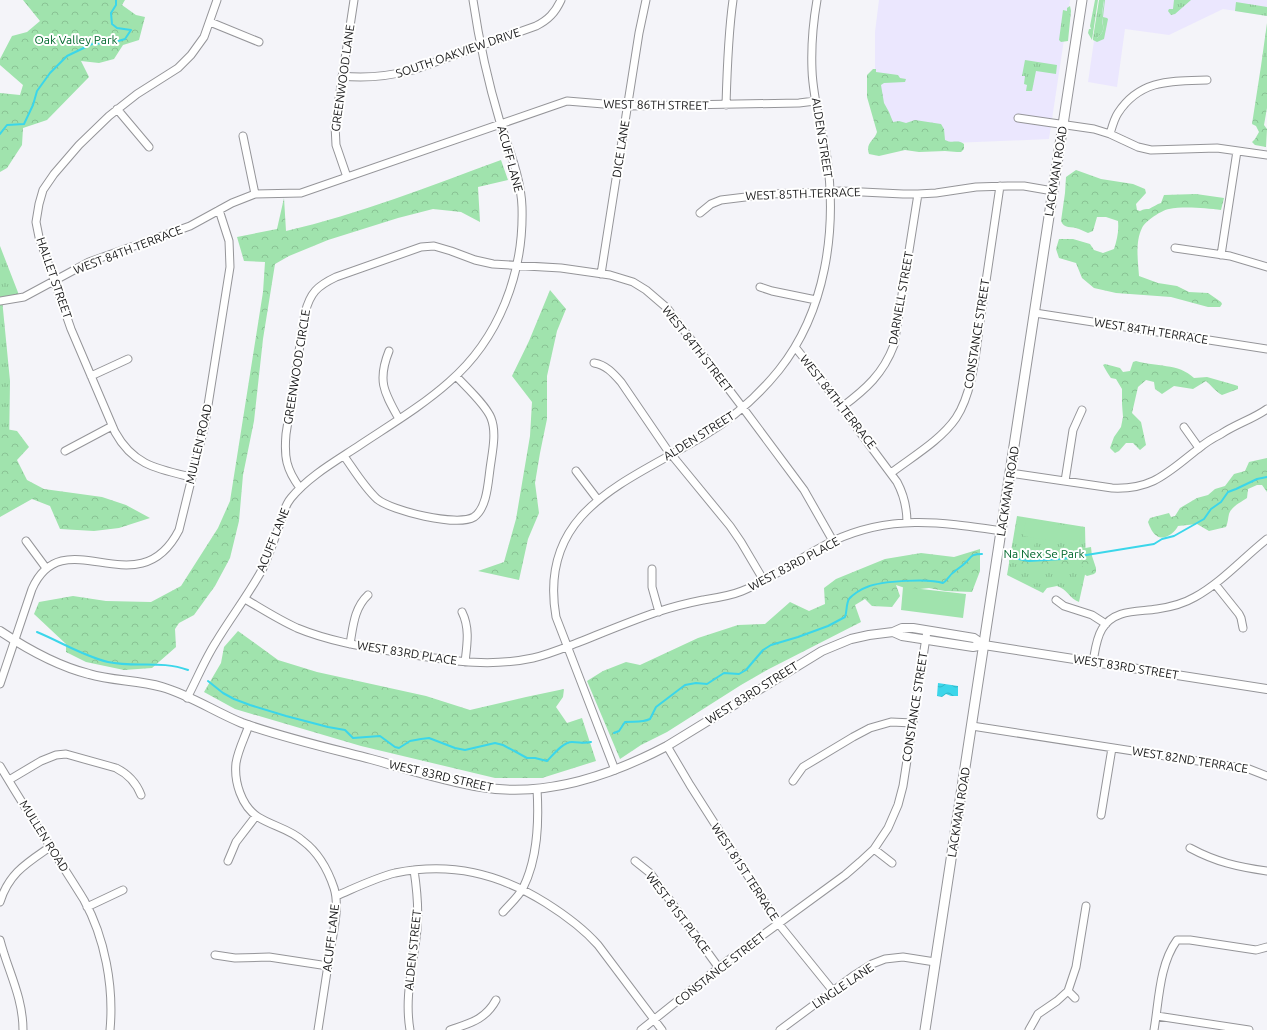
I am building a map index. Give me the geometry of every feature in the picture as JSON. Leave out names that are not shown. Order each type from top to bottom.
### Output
[{"type":"main road","name":"LACKMAN ROAD","points":[[925,1030],[1082,0]]},
{"type":"street","name":"HALLET STREET","points":[[191,477],[173,473],[142,462],[130,453],[121,443],[112,426],[71,329],[39,237],[36,222],[39,204],[44,190],[79,145],[117,110],[137,94],[178,68],[191,55],[204,37],[217,0]]},
{"type":"street","name":"GREENWOOD LANE","points":[[347,178],[336,145],[334,132],[354,0]]},
{"type":"street","name":"ACUFF LANE","points":[[187,698],[215,643],[245,599],[267,558],[289,500],[300,488],[433,395],[456,376],[476,354],[493,329],[505,306],[516,266],[521,230],[522,206],[518,180],[501,124],[481,46],[473,0]]},
{"type":"street","name":"SOUTH OAKVIEW DRIVE","points":[[342,76],[372,77],[399,74],[481,46],[545,22],[556,10],[561,0]]},
{"type":"street","name":"DICE LANE","points":[[601,274],[639,33],[646,0]]},
{"type":"street","points":[[726,105],[726,62],[733,0]]},
{"type":"street","name":"ALDEN STREET","points":[[615,770],[556,617],[552,593],[559,554],[572,529],[582,515],[598,500],[640,471],[706,435],[742,408],[767,385],[795,347],[809,320],[822,279],[830,229],[830,191],[826,157],[815,101],[811,50],[817,0]]},
{"type":"street","points":[[210,22],[258,42]]},
{"type":"street","points":[[1110,134],[1117,115],[1131,99],[1147,87],[1165,81],[1207,80]]},
{"type":"street","name":"WEST 86TH STREET","points":[[501,124],[567,101],[628,106],[726,105],[799,103],[815,101]]},
{"type":"street","points":[[117,110],[149,147]]},
{"type":"street","points":[[1018,118],[1094,129],[1110,134],[1138,147],[1151,150],[1217,148],[1267,155]]},
{"type":"street","name":"WEST 84TH TERRACE","points":[[0,302],[35,293],[55,280],[89,262],[190,226],[232,203],[255,194],[301,193],[501,124]]},
{"type":"street","points":[[243,136],[255,194]]},
{"type":"street","points":[[1221,255],[1237,151]]},
{"type":"street","name":"WEST 85TH TERRACE","points":[[700,213],[711,204],[721,200],[771,194],[830,191],[918,194],[976,187],[1000,186],[1024,186],[1053,191]]},
{"type":"street","name":"CONSTANCE STREET","points":[[891,473],[945,431],[956,418],[967,396],[1000,186]]},
{"type":"street","name":"DARNELL STREET","points":[[842,407],[872,383],[890,356],[894,345],[918,194]]},
{"type":"street","name":"MULLEN ROAD","points":[[46,568],[68,559],[79,559],[129,566],[146,562],[166,549],[179,530],[205,424],[230,267],[229,241],[219,210]]},
{"type":"street","name":"GREENWOOD CIRCLE","points":[[300,488],[286,463],[286,434],[305,313],[314,290],[323,283],[336,277],[425,246],[434,246],[452,250],[475,260],[493,264],[516,266]]},
{"type":"street","points":[[1176,248],[1221,255],[1267,267]]},
{"type":"street","name":"WEST 84TH STREET","points":[[516,266],[561,268],[618,277],[633,282],[657,298],[804,490],[833,541]]},
{"type":"street","points":[[760,287],[816,300]]},
{"type":"street","name":"WEST 84TH TERRACE","points":[[1035,313],[1267,349]]},
{"type":"street","name":"WEST 84TH TERRACE","points":[[795,347],[842,407],[897,482],[904,498],[907,510],[907,523]]},
{"type":"street","points":[[389,351],[383,365],[382,381],[386,397],[399,419]]},
{"type":"street","points":[[91,376],[128,359]]},
{"type":"street","points":[[594,363],[600,364],[614,374],[671,454],[730,526],[764,581]]},
{"type":"street","points":[[344,456],[368,489],[378,499],[389,506],[401,511],[446,520],[476,519],[486,494],[494,427],[490,416],[484,407],[456,376]]},
{"type":"street","points":[[1010,473],[1112,488],[1126,488],[1140,485],[1154,481],[1166,475],[1199,448],[1222,433],[1267,409]]},
{"type":"street","points":[[1065,481],[1072,430],[1082,410]]},
{"type":"street","points":[[65,451],[112,426]]},
{"type":"street","points":[[1184,427],[1199,448]]},
{"type":"street","points":[[576,471],[598,500]]},
{"type":"street","name":"WEST 83RD PLACE","points":[[245,599],[296,628],[320,637],[350,644],[465,662],[514,662],[567,647],[658,612],[740,592],[764,581],[833,541],[865,530],[886,525],[935,522],[1002,531]]},
{"type":"street","points":[[1093,662],[1098,639],[1106,624],[1127,612],[1157,609],[1183,603],[1196,597],[1215,584],[1267,539]]},
{"type":"street","points":[[0,684],[32,589],[39,575],[46,568],[26,542]]},
{"type":"street","points":[[652,569],[652,587],[658,612]]},
{"type":"street","points":[[1215,584],[1239,614],[1243,628]]},
{"type":"street","name":"WEST 83RD PLACE","points":[[350,644],[358,607],[362,600],[368,595]]},
{"type":"street","points":[[1056,600],[1064,606],[1092,615],[1106,624]]},
{"type":"street","name":"WEST 83RD PLACE","points":[[462,612],[466,618],[468,635],[465,662]]},
{"type":"street","name":"WEST 83RD STREET","points":[[0,631],[48,659],[88,674],[162,687],[232,719],[249,725],[464,784],[505,790],[537,789],[589,779],[644,758],[667,746],[822,651],[851,639],[893,632],[902,628],[974,638],[984,645]]},
{"type":"street","name":"CONSTANCE STREET","points":[[641,1030],[778,923],[845,875],[874,849],[888,828],[898,805],[903,786],[927,631]]},
{"type":"street","name":"WEST 83RD STREET","points":[[893,632],[902,636],[925,640],[973,647],[984,645],[1267,689]]},
{"type":"street","points":[[793,781],[803,767],[870,728],[891,722],[913,723]]},
{"type":"street","points":[[228,861],[236,842],[256,816],[242,796],[237,785],[236,774],[236,761],[249,725]]},
{"type":"street","name":"WEST 82ND TERRACE","points":[[972,726],[1249,769],[1267,776]]},
{"type":"street","name":"WEST 81ST TERRACE","points":[[667,746],[690,785],[778,923],[833,991]]},
{"type":"street","points":[[1101,815],[1112,748]]},
{"type":"street","points":[[10,780],[47,757],[66,754],[116,768],[132,779],[138,786],[141,795]]},
{"type":"street","name":"MULLEN ROAD","points":[[0,766],[10,780],[87,908],[98,936],[106,963],[110,986],[112,1030]]},
{"type":"street","points":[[503,912],[523,889],[534,855],[537,834],[537,789]]},
{"type":"street","name":"ACUFF LANE","points":[[256,816],[291,832],[314,850],[327,871],[336,896],[335,918],[318,1030]]},
{"type":"street","points":[[0,902],[4,890],[16,873],[25,864],[50,847]]},
{"type":"street","points":[[1190,848],[1228,865],[1267,871]]},
{"type":"street","points":[[874,849],[892,863]]},
{"type":"street","name":"WEST 81ST PLACE","points":[[635,861],[650,872],[719,968]]},
{"type":"street","points":[[336,896],[378,878],[414,870],[434,868],[473,871],[491,876],[523,889],[560,912],[588,934],[598,945],[662,1030]]},
{"type":"street","name":"ALDEN STREET","points":[[410,1030],[408,1006],[409,986],[418,913],[414,870]]},
{"type":"street","points":[[87,908],[123,890]]},
{"type":"street","points":[[1029,1030],[1038,1014],[1057,1001],[1068,991],[1076,967],[1086,906]]},
{"type":"street","points":[[0,940],[21,1003],[23,1030]]},
{"type":"street","points":[[1154,1030],[1165,964],[1170,949],[1177,940],[1190,940],[1256,950],[1267,947]]},
{"type":"street","points":[[214,955],[235,958],[269,957],[328,966]]},
{"type":"street","name":"LINGLE LANE","points":[[780,1030],[872,964],[885,959],[903,957],[935,962]]},
{"type":"street","points":[[1068,991],[1075,998]]},
{"type":"street","points":[[450,1030],[483,1017],[493,1007],[496,1000]]},
{"type":"street","points":[[1157,1016],[1249,1030]]},
{"type":"shaded area","points":[[879,0],[1070,0],[1049,139],[882,146],[875,73],[875,32]]},
{"type":"shaded area","points":[[1100,0],[1267,0],[1267,16],[1223,9],[1169,35],[1125,29],[1117,87],[1088,82]]},
{"type":"green space","name":"Oak Valley Park","points":[[23,0],[125,0],[122,5],[136,15],[145,17],[139,40],[123,45],[114,59],[99,63],[81,61],[89,77],[47,120],[23,128],[22,145],[7,168],[0,172],[0,93],[20,95],[23,85],[0,65],[0,59],[12,36],[27,32],[40,21]]},
{"type":"green space","points":[[1095,0],[1098,0],[1092,40],[1088,33],[1089,29],[1091,29],[1090,26]]},
{"type":"green space","points":[[1099,0],[1104,0],[1102,15],[1103,30],[1097,38],[1097,42],[1093,40],[1093,38]]},
{"type":"green space","points":[[1104,0],[1103,17],[1108,19],[1104,39],[1097,42],[1097,38],[1102,33],[1103,29],[1102,17]]},
{"type":"green space","points":[[1174,0],[1191,0],[1175,14],[1171,15],[1168,11],[1169,9],[1173,9]]},
{"type":"green space","points":[[1236,2],[1267,7],[1267,16],[1235,11]]},
{"type":"green space","points":[[1070,6],[1071,11],[1068,41],[1061,42],[1059,40],[1063,10],[1067,11],[1067,8]]},
{"type":"green space","points":[[1267,23],[1267,65],[1261,66]]},
{"type":"green space","points":[[1025,60],[1057,65],[1056,74],[1036,71],[1032,91],[1026,91],[1027,85],[1024,84],[1025,76],[1022,76]]},
{"type":"green space","points":[[1262,65],[1267,65],[1267,108],[1264,125],[1267,129],[1266,147],[1255,145],[1252,142],[1259,132],[1256,126],[1252,124]]},
{"type":"green space","points":[[873,69],[876,69],[876,72],[898,75],[900,78],[906,79],[905,82],[884,83],[881,85],[884,103],[893,122],[899,121],[906,123],[915,120],[941,124],[944,129],[945,140],[962,143],[964,144],[964,149],[961,152],[919,152],[905,150],[879,156],[869,154],[869,144],[877,132],[867,97],[867,75]]},
{"type":"green space","points":[[501,160],[508,180],[478,187],[480,222],[461,212],[433,209],[398,218],[328,240],[289,256],[275,264],[263,339],[254,421],[243,475],[239,521],[230,558],[215,586],[194,615],[179,623],[175,629],[176,647],[152,668],[124,670],[86,662],[66,652],[66,644],[34,614],[39,602],[73,596],[106,601],[151,602],[181,586],[218,528],[230,501],[263,292],[265,262],[244,261],[237,237],[277,229],[284,198],[286,231],[367,208]]},
{"type":"green space","points":[[1076,170],[1101,179],[1133,184],[1145,189],[1146,193],[1136,204],[1137,210],[1140,211],[1149,209],[1161,203],[1164,195],[1196,194],[1224,198],[1221,210],[1181,208],[1166,210],[1150,219],[1144,225],[1138,239],[1139,276],[1158,283],[1177,286],[1189,292],[1208,293],[1221,302],[1222,304],[1220,307],[1208,307],[1171,297],[1116,293],[1094,288],[1082,278],[1076,263],[1059,258],[1056,249],[1059,239],[1073,239],[1090,244],[1094,250],[1103,253],[1114,249],[1117,239],[1118,221],[1106,217],[1097,217],[1093,231],[1088,233],[1062,224],[1061,221],[1066,177]]},
{"type":"green space","points":[[0,246],[19,295],[2,299],[10,381],[9,449],[0,514]]},
{"type":"green space","points":[[550,290],[566,309],[557,331],[547,376],[547,419],[535,483],[539,513],[528,539],[519,580],[478,571],[504,562],[516,519],[530,436],[532,402],[512,376],[529,341]]},
{"type":"green space","points":[[1136,361],[1181,370],[1194,378],[1207,377],[1238,386],[1238,389],[1222,395],[1206,381],[1193,389],[1174,386],[1162,394],[1155,389],[1154,382],[1146,380],[1138,387],[1132,413],[1141,422],[1146,445],[1140,450],[1133,443],[1126,443],[1119,451],[1115,453],[1110,448],[1114,437],[1121,427],[1123,417],[1122,389],[1116,379],[1111,378],[1103,365],[1105,364],[1120,368],[1123,372],[1130,371],[1133,362]]},
{"type":"green space","points":[[0,428],[17,431],[29,447],[17,460],[27,480],[44,489],[102,497],[126,505],[150,518],[119,528],[94,531],[60,529],[50,506],[32,499],[0,517]]},
{"type":"green space","points":[[1267,458],[1267,492],[1262,485],[1257,485],[1248,489],[1247,498],[1230,511],[1226,527],[1209,531],[1197,524],[1178,526],[1172,534],[1163,538],[1152,532],[1148,522],[1150,518],[1169,513],[1171,517],[1175,516],[1180,508],[1197,498],[1208,495],[1215,489],[1225,486],[1234,474],[1245,471],[1249,462]]},
{"type":"green space","name":"Na Nex Se Park","points":[[1017,516],[1085,527],[1086,570],[1079,602],[1073,599],[1060,587],[1057,586],[1047,588],[1043,593],[1007,575]]},
{"type":"green space","points":[[1026,519],[1082,528],[1079,545],[1023,536]]},
{"type":"green space","points":[[1024,538],[1035,540],[1034,550],[1023,548]]},
{"type":"green space","points":[[1091,547],[1096,572],[1087,576],[1084,574],[1084,568],[1080,564],[1074,567],[1055,567],[1044,570],[1009,562],[1010,553],[1028,555],[1039,552],[1052,554]]},
{"type":"green space","points":[[980,549],[980,571],[972,592],[945,591],[929,588],[911,590],[896,585],[900,596],[892,607],[872,606],[865,599],[855,605],[861,622],[767,670],[667,732],[641,745],[620,759],[587,681],[603,671],[626,662],[640,665],[698,638],[738,625],[765,624],[790,602],[809,611],[825,604],[824,588],[836,579],[885,559],[921,553],[954,557]]},
{"type":"green space","points":[[903,587],[966,594],[963,618],[901,610]]},
{"type":"green space","points":[[238,631],[278,660],[317,672],[426,696],[470,710],[564,689],[563,697],[556,707],[567,723],[582,718],[596,761],[542,778],[495,778],[361,746],[235,709],[204,692],[221,663],[224,647]]},
{"type":"water","points":[[938,683],[958,686],[958,696],[946,694],[942,697],[937,696]]},
{"type":"waterway","points":[[0,134],[7,125],[24,124],[33,105],[37,91],[50,73],[67,56],[92,44],[115,42],[125,39],[131,30],[117,28],[112,24],[111,13],[116,5],[116,0]]},
{"type":"waterway","points":[[1013,558],[1029,561],[1062,559],[1154,544],[1162,539],[1174,536],[1204,519],[1211,509],[1221,502],[1228,492],[1257,479],[1267,477]]},
{"type":"waterway","points":[[614,733],[619,731],[625,722],[650,719],[656,707],[685,685],[696,683],[707,684],[724,673],[739,674],[746,670],[763,650],[771,645],[828,626],[845,617],[849,599],[862,589],[883,583],[905,581],[936,581],[943,583],[972,556],[982,554]]},
{"type":"waterway","points":[[37,632],[81,653],[108,662],[118,664],[168,665],[188,670]]},
{"type":"waterway","points":[[208,681],[223,693],[250,705],[286,716],[345,730],[353,738],[380,736],[395,747],[399,748],[410,741],[429,738],[455,748],[465,750],[495,743],[503,745],[527,758],[547,761],[565,744],[572,742],[591,742]]}]
